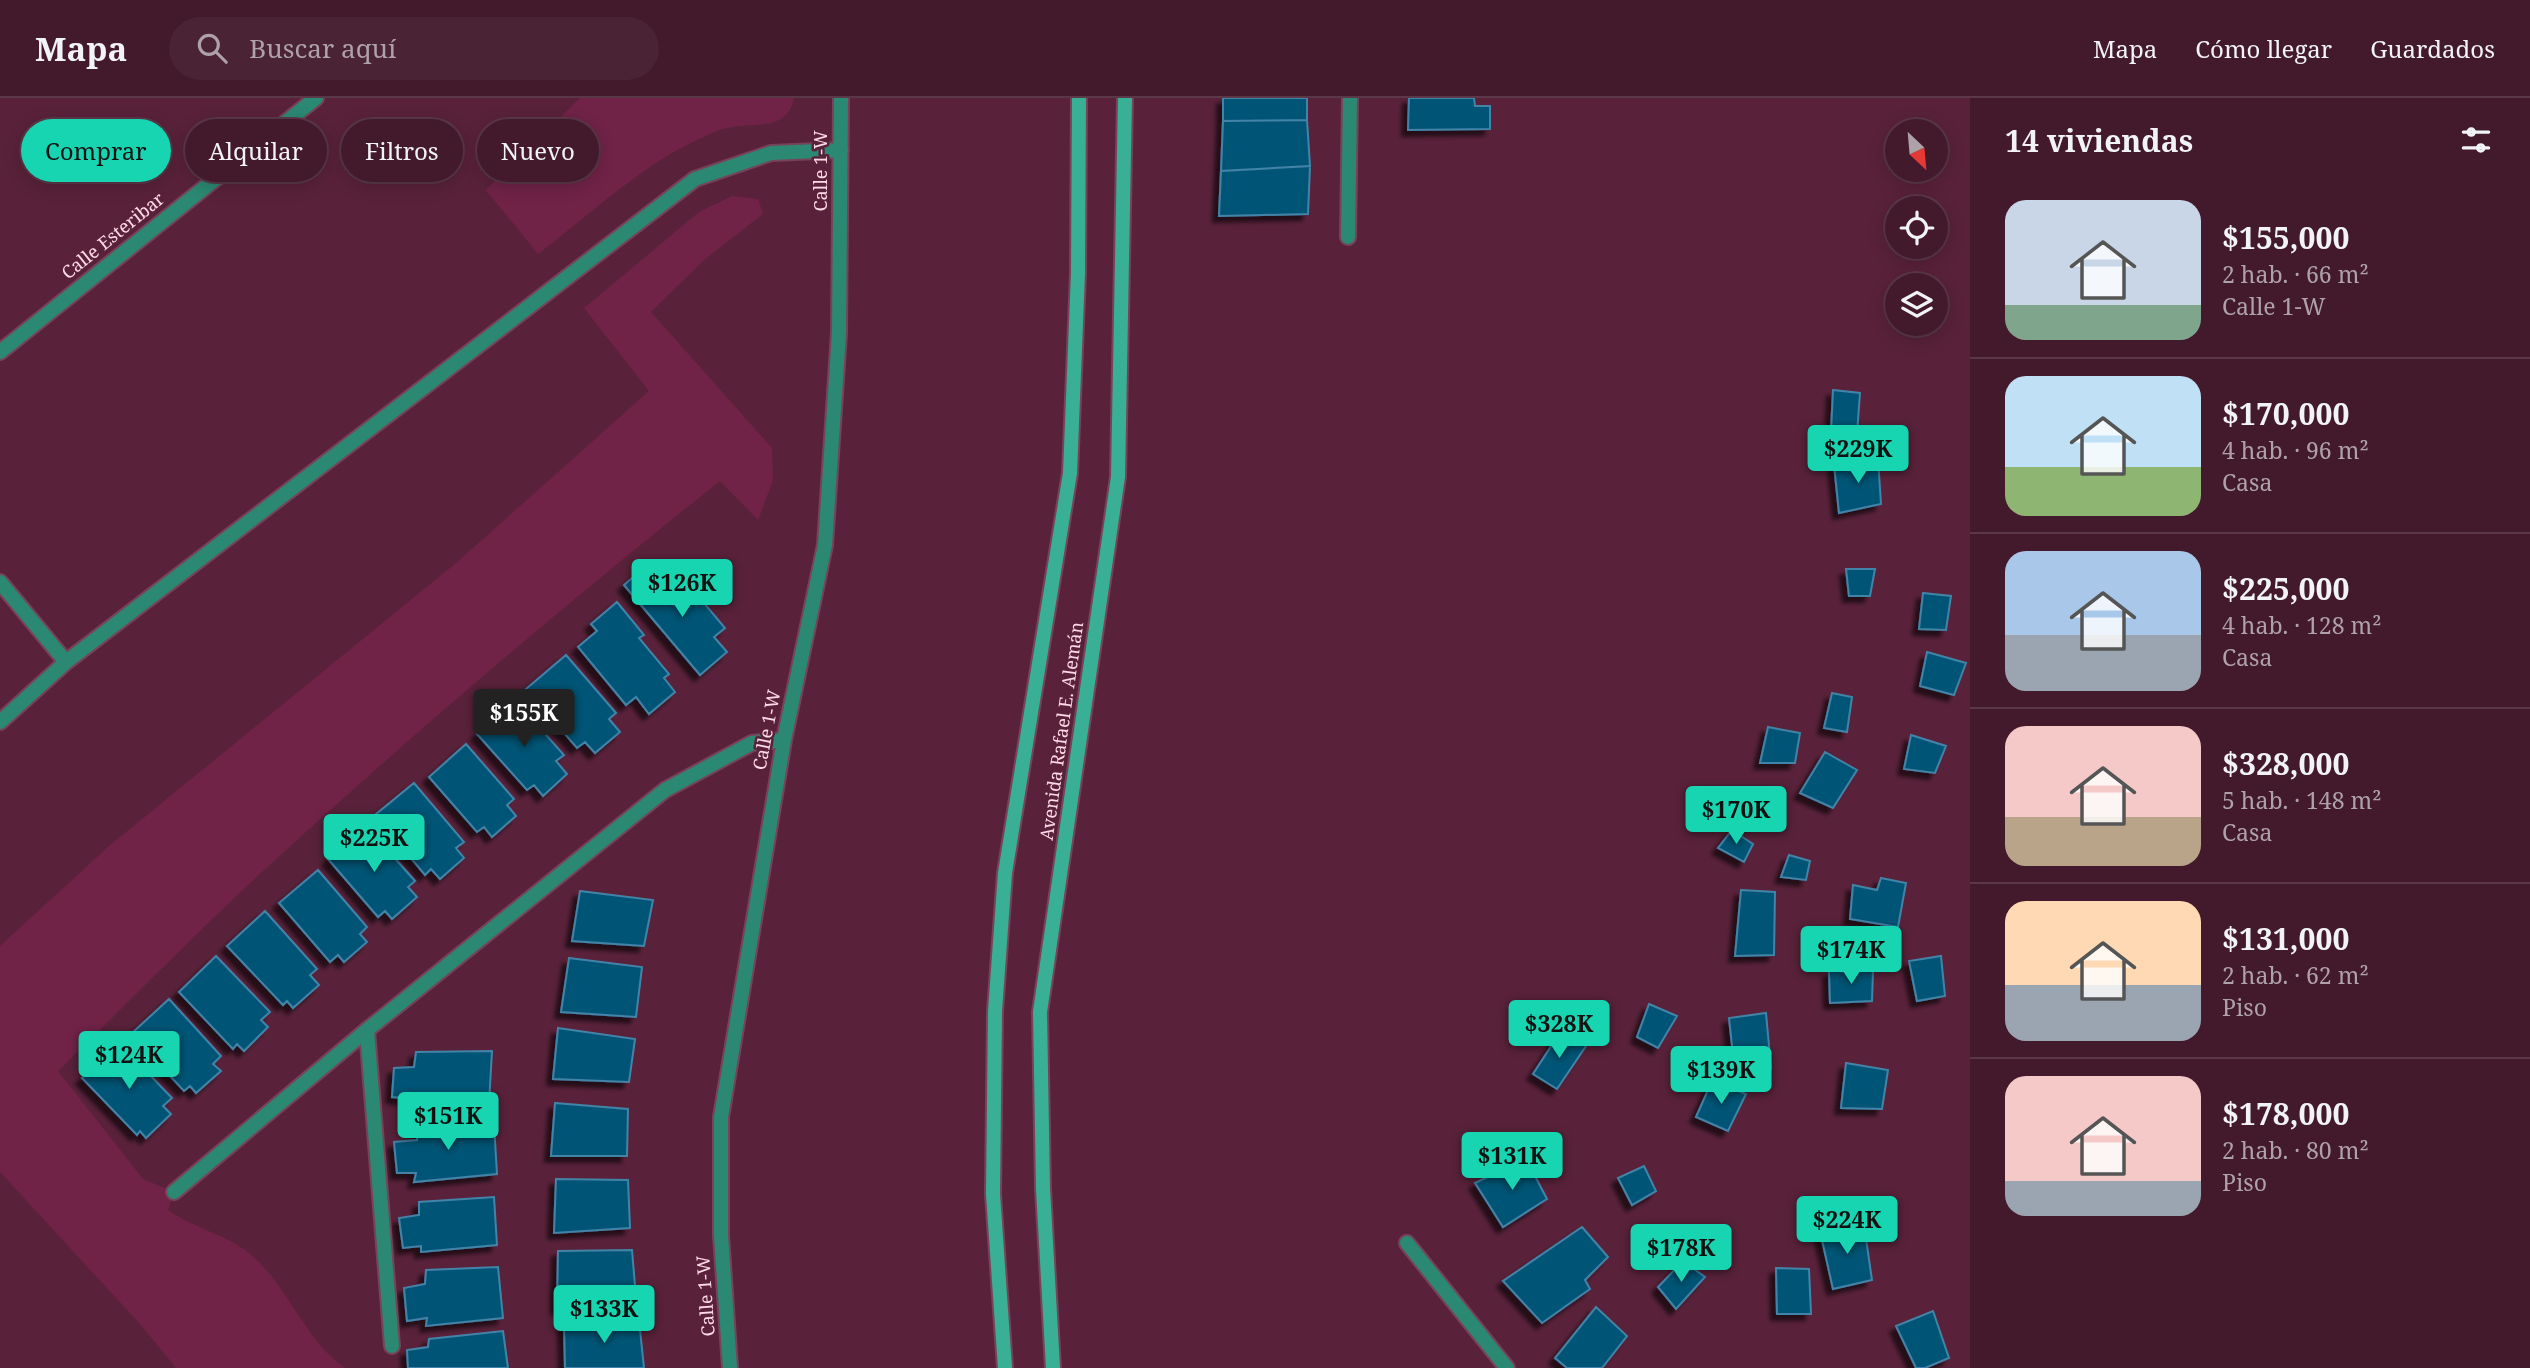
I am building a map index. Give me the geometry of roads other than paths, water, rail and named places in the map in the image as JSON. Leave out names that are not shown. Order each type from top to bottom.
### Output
[{"type":"main road","name":"Avenida Rafael E. Alemán","points":[[1005,1368],[993,1194],[995,1011],[1005,873],[1070,473],[1078,273],[1079,98]]},
{"type":"main road","name":"Avenida Rafael E. Alemán","points":[[1053,1368],[1044,1227],[1040,1012],[1118,477],[1125,98]]},
{"type":"street","name":"Calle Esteribar","points":[[0,352],[316,98]]},
{"type":"street","name":"Calle 1-W","points":[[730,1368],[721,1235],[721,1117],[784,740],[825,545],[839,332],[841,98]]},
{"type":"street","points":[[1348,237],[1350,98]]},
{"type":"street","points":[[0,722],[66,662],[695,179],[771,153],[841,150]]},
{"type":"street","points":[[0,582],[66,662]]},
{"type":"street","points":[[174,1192],[367,1030],[665,790],[721,757],[752,743],[784,740]]},
{"type":"street","points":[[367,1030],[391,1346]]},
{"type":"street","points":[[1407,1243],[1507,1368]]}]
